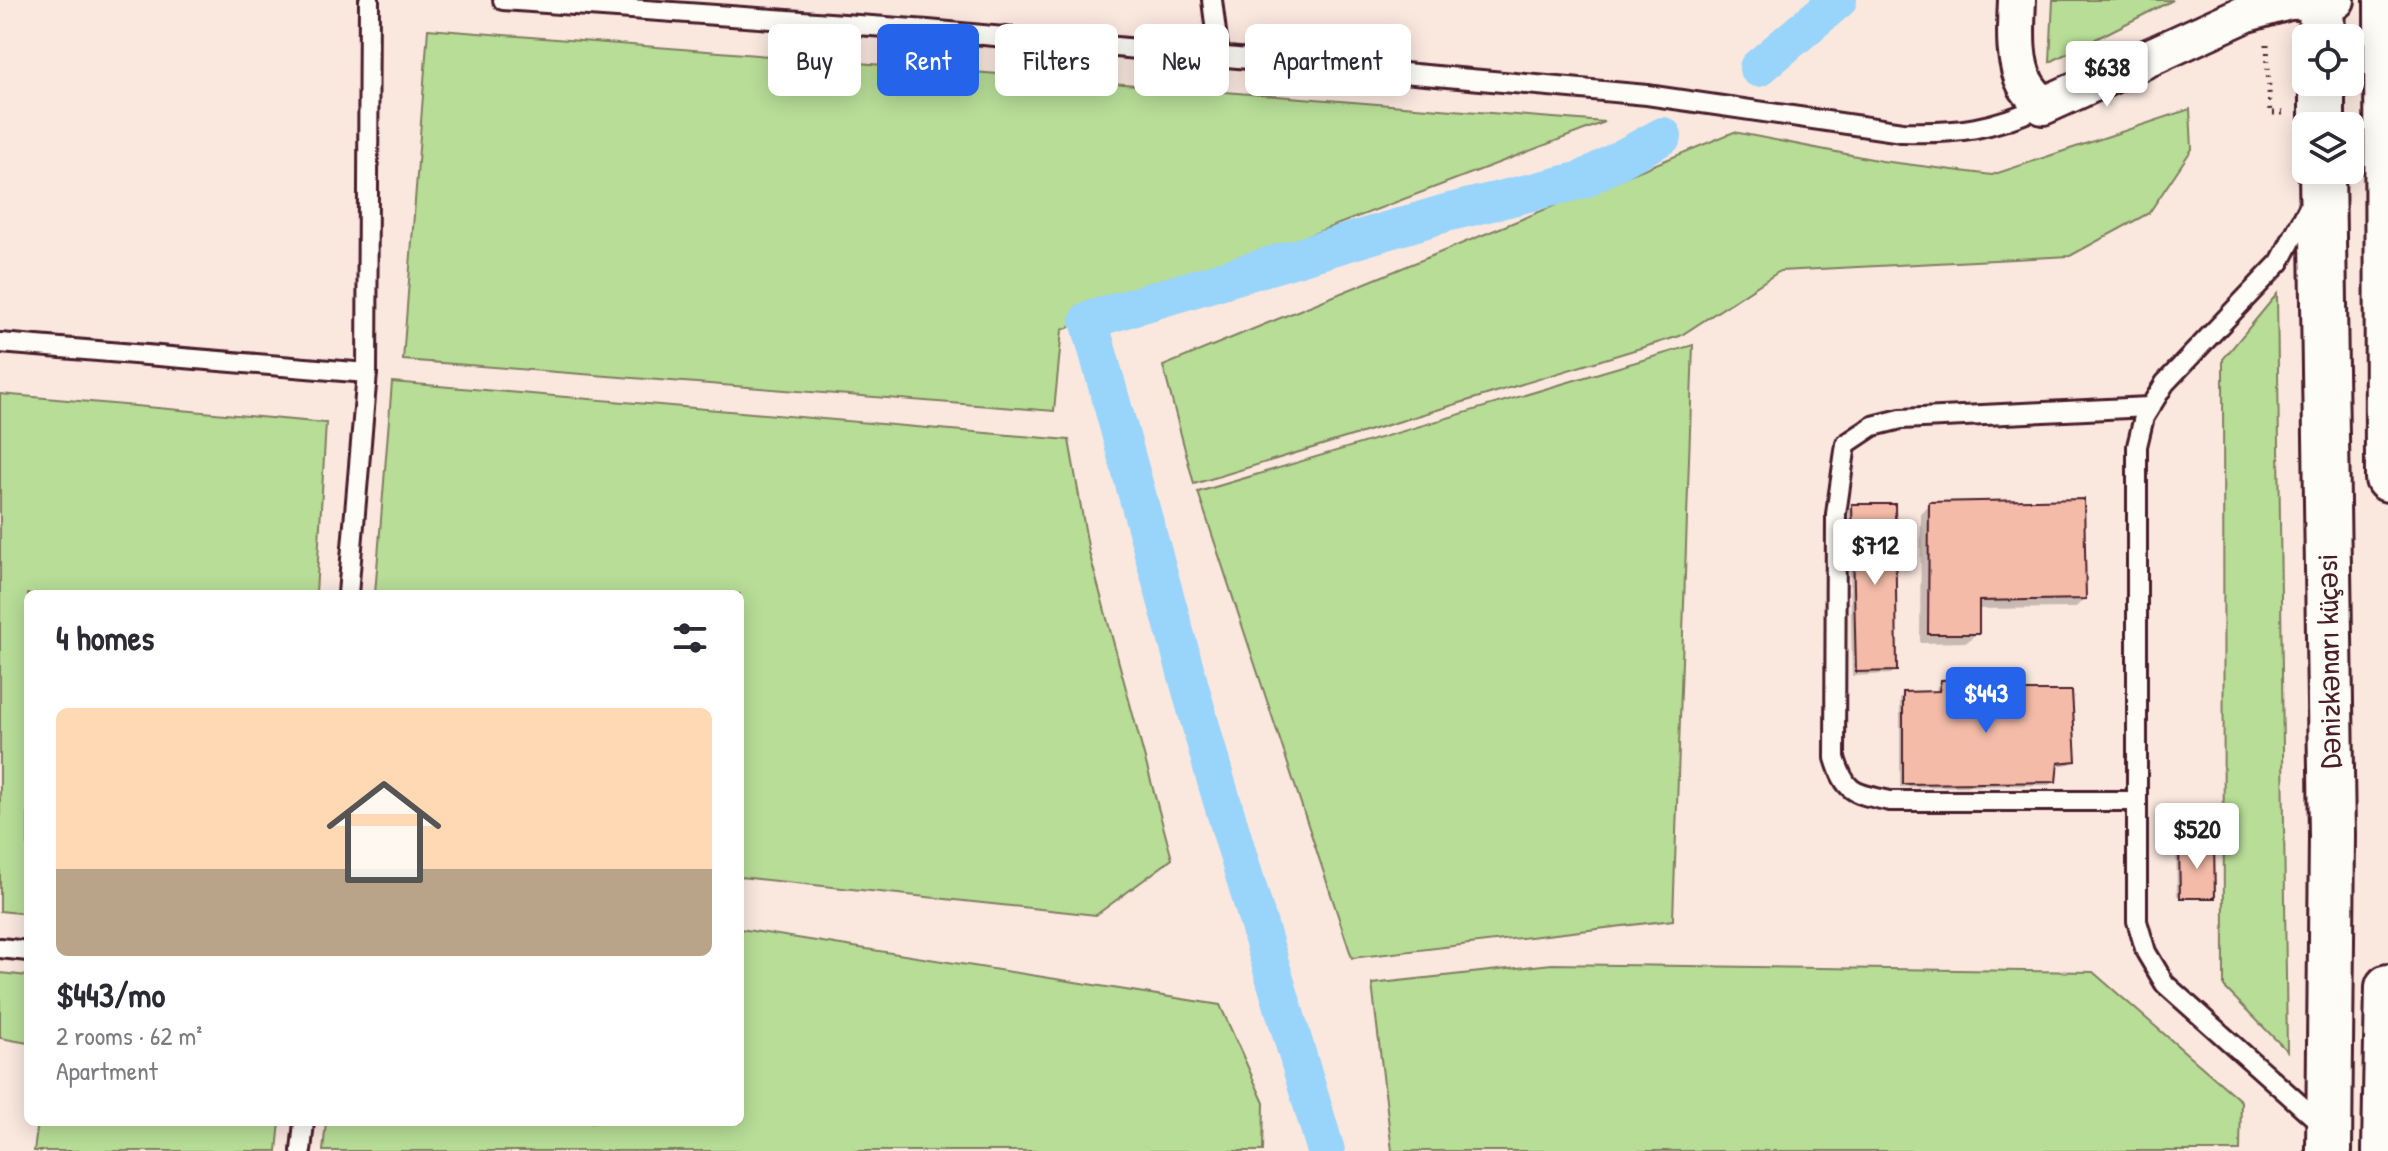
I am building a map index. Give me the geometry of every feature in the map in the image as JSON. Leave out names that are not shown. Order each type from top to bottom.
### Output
[{"type":"highway","points":[[2321,0],[2322,24]]},
{"type":"highway","points":[[2387,0],[2388,479]]},
{"type":"highway","name":"Dənizkənarı küçəsi","points":[[2322,184],[2332,835],[2330,1142]]},
{"type":"highway","points":[[2385,1151],[2388,987]]},
{"type":"street","points":[[2017,0],[2019,62],[2026,84],[2043,106],[2247,13],[2289,1],[2336,0]]},
{"type":"lane","points":[[348,590],[367,373],[369,0]]},
{"type":"lane","points":[[503,0],[928,30],[1134,48]]},
{"type":"lane","points":[[1212,0],[1215,24]]},
{"type":"lane","points":[[1229,57],[1647,95],[1902,132],[1976,130],[2007,122],[2043,106]]},
{"type":"lane","points":[[2318,184],[2280,262],[2165,383],[2144,417],[2137,446],[2137,921],[2146,952],[2165,984],[2330,1142]]},
{"type":"lane","points":[[0,343],[367,373]]},
{"type":"lane","points":[[2137,801],[1890,801],[1859,794],[1842,782],[1835,758],[1836,514],[1846,444],[1873,426],[1901,419],[2149,407]]},
{"type":"lane","points":[[0,948],[24,951]]},
{"type":"lane","points":[[301,1151],[304,1126]]},
{"type":"green space","points":[[2053,0],[2173,0],[2050,62]]},
{"type":"green space","points":[[428,29],[768,56],[768,96],[861,96],[861,63],[877,64],[877,96],[979,96],[979,73],[995,74],[995,96],[1118,96],[1118,84],[1134,85],[1134,96],[1229,96],[1229,92],[1245,96],[1605,122],[1062,330],[1054,411],[403,360]]},
{"type":"green space","points":[[2190,109],[2192,149],[2149,213],[2070,256],[1780,271],[1680,336],[1194,484],[1163,366],[1734,132],[1882,161],[1992,175]]},
{"type":"green space","points":[[2277,294],[2287,1051],[2224,987],[2223,359]]},
{"type":"green space","points":[[1693,345],[1673,920],[1352,958],[1198,492]]},
{"type":"green space","points":[[392,382],[1069,440],[1089,552],[1172,859],[1096,915],[744,877],[744,590],[375,590]]},
{"type":"green space","points":[[0,394],[326,423],[316,590],[24,590],[24,914],[0,911]]},
{"type":"green space","points":[[744,930],[1220,1005],[1264,1103],[1263,1151],[323,1151],[326,1126],[744,1126]]},
{"type":"green space","points":[[1552,964],[2093,972],[2241,1101],[2240,1151],[1392,1151],[1372,984]]},
{"type":"green space","points":[[0,973],[24,976],[24,1042],[0,1038]]},
{"type":"green space","points":[[37,1126],[280,1126],[277,1151],[34,1151]]},
{"type":"building","points":[[2084,499],[2086,599],[1979,601],[1979,634],[1928,634],[1929,502]]},
{"type":"building","points":[[1852,504],[1895,504],[1897,671],[1856,672]]},
{"type":"building","points":[[1966,679],[1967,691],[2072,691],[2076,761],[2058,763],[2056,782],[1903,784],[1903,692],[1939,691],[1941,680]]},
{"type":"building","points":[[2214,843],[2215,898],[2180,898],[2179,844]]},
{"type":"waterway","points":[[1758,68],[1838,0]]},
{"type":"waterway","points":[[1326,1151],[1214,774],[1089,320],[1446,213],[1582,180],[1663,136]]}]
